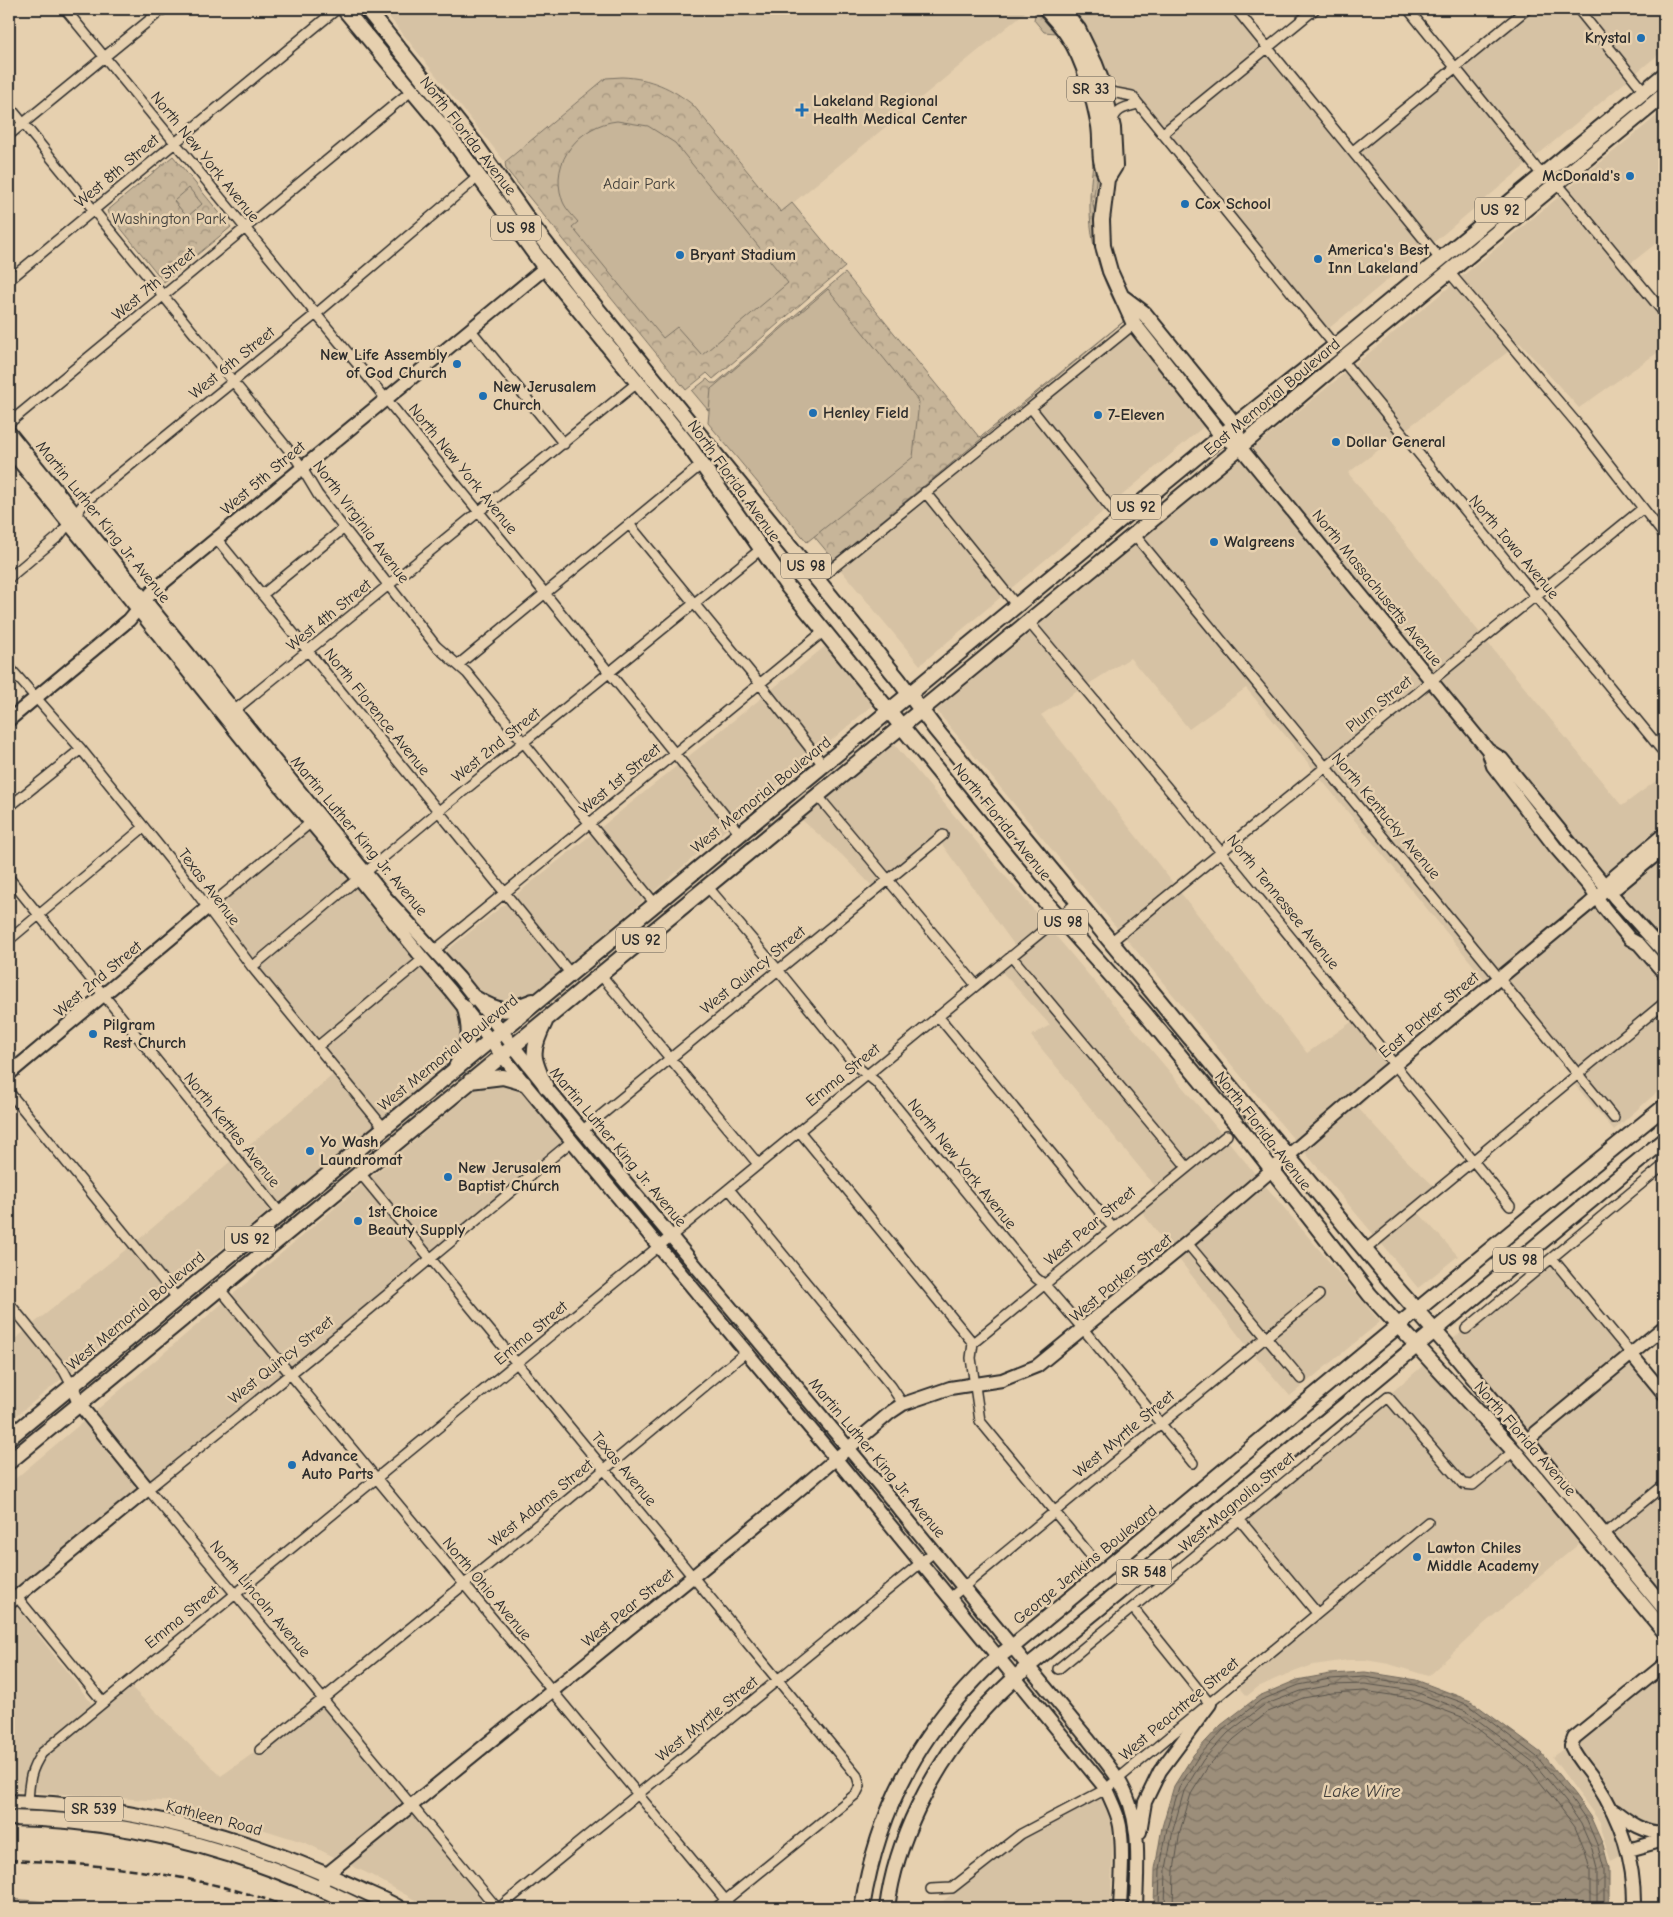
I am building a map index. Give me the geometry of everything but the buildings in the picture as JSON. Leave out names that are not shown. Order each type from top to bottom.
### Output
[{"type":"main road","name":"North Florida Avenue","points":[[344,9],[445,130],[545,268],[702,464],[761,549],[824,632],[1059,917],[1143,1010],[1273,1169],[1350,1272],[1514,1451],[1664,1631]]},
{"type":"main road","name":"North Florida Avenue","points":[[367,9],[476,145],[576,284],[838,604],[921,710],[1664,1608]]},
{"type":"main road","name":"SR 33","points":[[1046,9],[1068,36],[1089,83],[1099,128],[1101,166],[1107,179]]},
{"type":"main road","name":"SR 33","points":[[1062,9],[1078,29],[1103,85],[1112,128],[1115,166],[1107,179],[1103,205],[1103,246],[1110,271],[1134,324],[1222,436],[1240,447]]},
{"type":"main road","name":"East Memorial Boulevard","points":[[910,695],[1120,520],[1335,346],[1664,74]]},
{"type":"main road","name":"East Memorial Boulevard","points":[[902,726],[1664,95]]},
{"type":"main road","points":[[1557,183],[1562,171],[1606,121]]},
{"type":"main road","points":[[1511,220],[1532,193],[1542,175]]},
{"type":"main road","points":[[545,268],[576,284]]},
{"type":"main road","name":"SR 33","points":[[1121,295],[1144,313],[1236,425],[1240,447]]},
{"type":"main road","points":[[702,464],[715,468],[728,478],[818,590],[838,604]]},
{"type":"main road","name":"West Memorial Boulevard","points":[[11,1432],[72,1386],[910,695]]},
{"type":"main road","name":"US 92","points":[[9,1462],[902,726]]},
{"type":"main road","points":[[475,998],[491,1008],[505,1011],[543,997]]},
{"type":"main road","points":[[453,1072],[469,1038],[470,1028],[465,1008]]},
{"type":"main road","points":[[546,1087],[534,1063],[538,1036],[548,1017]]},
{"type":"main road","points":[[470,1081],[503,1077],[524,1083]]},
{"type":"main road","name":"US 98","points":[[1416,1310],[1664,1107]]},
{"type":"main road","name":"US 98","points":[[1417,1345],[1664,1140]]},
{"type":"main road","points":[[267,1249],[281,1226],[281,1214]]},
{"type":"main road","name":"George Jenkins Boulevard","points":[[862,1908],[874,1852],[886,1816],[910,1765],[934,1728],[954,1702],[997,1656],[1012,1647],[1154,1531],[1416,1310]]},
{"type":"main road","name":"SR 548","points":[[887,1908],[897,1861],[924,1797],[938,1770],[977,1716],[1027,1667],[1241,1493],[1417,1345]]},
{"type":"main road","points":[[1555,1499],[1572,1508],[1594,1532],[1598,1535],[1603,1535]]},
{"type":"main road","name":"Kathleen Road","points":[[9,1802],[94,1809],[178,1825],[270,1851],[327,1874],[399,1908]]},
{"type":"main road","name":"Kathleen Road","points":[[9,1818],[92,1823],[175,1838],[203,1846],[321,1888],[362,1908]]},
{"type":"street","name":"North New York Avenue","points":[[65,9],[544,592],[740,834]]},
{"type":"street","points":[[9,135],[163,9]]},
{"type":"street","name":"West 8th Street","points":[[9,280],[337,9]]},
{"type":"street","points":[[1236,9],[1440,259]]},
{"type":"street","points":[[1162,134],[1316,9]]},
{"type":"street","points":[[1408,9],[1542,175]]},
{"type":"street","points":[[1353,151],[1527,9]]},
{"type":"street","points":[[1578,9],[1644,91]]},
{"type":"street","points":[[1103,85],[1111,92],[1132,96],[1335,346]]},
{"type":"street","name":"West 7th Street","points":[[9,423],[411,91]]},
{"type":"street","points":[[1112,128],[1113,116],[1117,111],[1138,104]]},
{"type":"street","name":"North Virginia Avenue","points":[[9,106],[297,460],[318,495],[436,646],[467,673],[656,905]]},
{"type":"street","name":"West 6th Street","points":[[9,578],[59,536],[85,502],[316,314],[479,176]]},
{"type":"street","points":[[1557,183],[1664,313]]},
{"type":"street","name":"West 5th Street","points":[[9,720],[129,620],[152,592],[216,538],[545,268]]},
{"type":"street","points":[[1449,272],[1579,426],[1664,535]]},
{"type":"street","points":[[818,580],[1134,324]]},
{"type":"street","points":[[470,329],[564,444]]},
{"type":"street","name":"North Iowa Avenue","points":[[1342,360],[1664,753]]},
{"type":"street","name":"West 4th Street","points":[[230,714],[637,383]]},
{"type":"street","points":[[1031,408],[1120,520]]},
{"type":"street","name":"Martin Luther King Jr. Avenue","points":[[9,432],[72,519],[362,875],[423,960],[465,1008],[497,1036]]},
{"type":"street","name":"North Massachusetts Avenue","points":[[1240,447],[1488,750],[1502,759],[1607,888],[1664,952]]},
{"type":"street","name":"Martin Luther King Jr. Avenue","points":[[9,450],[72,519]]},
{"type":"street","points":[[458,665],[544,592],[702,464]]},
{"type":"street","points":[[925,492],[1016,606]]},
{"type":"street","name":"Plum Street","points":[[1112,941],[1642,509]]},
{"type":"street","points":[[629,524],[760,684],[824,766]]},
{"type":"street","points":[[262,595],[344,528]]},
{"type":"street","name":"North Kentucky Avenue","points":[[1134,534],[1614,1118]]},
{"type":"street","name":"North Florence Avenue","points":[[216,538],[571,974]]},
{"type":"street","name":"West 2nd Street","points":[[252,966],[761,549]]},
{"type":"street","name":"North Tennessee Avenue","points":[[1028,622],[1221,852],[1510,1206]]},
{"type":"street","name":"West 1st Street","points":[[434,950],[824,632]]},
{"type":"street","name":"Texas Avenue","points":[[9,666],[81,749],[252,966],[384,1128]]},
{"type":"street","points":[[9,807],[81,749]]},
{"type":"street","name":"North Massachusetts Avenue","points":[[1488,750],[1493,766],[1555,847],[1590,886],[1596,898],[1630,939],[1639,944],[1664,973]]},
{"type":"street","points":[[817,795],[976,985]]},
{"type":"street","points":[[207,908],[315,818]]},
{"type":"street","points":[[9,940],[144,827]]},
{"type":"street","name":"East Parker Street","points":[[1273,1169],[1596,898],[1607,888],[1610,880],[1664,834]]},
{"type":"street","name":"West Quincy Street","points":[[584,1130],[943,835]]},
{"type":"street","name":"East Parker Street","points":[[1607,888],[1617,887],[1664,848]]},
{"type":"street","name":"Martin Luther King Jr. Avenue","points":[[362,875],[434,950],[475,998],[507,1050],[524,1083],[836,1459],[1106,1789],[1120,1825],[1120,1908]]},
{"type":"street","name":"North Kettles Avenue","points":[[9,878],[281,1214]]},
{"type":"street","name":"North New York Avenue","points":[[707,886],[856,1066],[876,1082],[1036,1278],[1045,1285],[1084,1330],[1193,1463]]},
{"type":"street","name":"Emma Street","points":[[28,1803],[31,1772],[42,1753],[1079,901]]},
{"type":"street","name":"West 2nd Street","points":[[9,1074],[207,908]]},
{"type":"street","points":[[1011,956],[1187,1167]]},
{"type":"street","points":[[317,1047],[423,960]]},
{"type":"street","points":[[600,974],[758,1164]]},
{"type":"street","points":[[1366,1249],[1664,1003]]},
{"type":"street","points":[[938,1016],[1112,1228]]},
{"type":"street","name":"Martin Luther King Jr. Avenue","points":[[507,1050],[546,1087],[584,1130],[934,1552],[1119,1779],[1128,1798],[1136,1825],[1136,1908]]},
{"type":"street","points":[[9,1092],[178,1299]]},
{"type":"street","points":[[799,1131],[973,1343],[971,1358],[980,1422],[1091,1556]]},
{"type":"street","name":"West Pear Street","points":[[973,1343],[1227,1135]]},
{"type":"street","name":"West Quincy Street","points":[[13,1600],[291,1374],[572,1141]]},
{"type":"street","name":"West Parker Street","points":[[975,1385],[1002,1380],[1037,1366],[1084,1330],[1273,1169]]},
{"type":"street","points":[[1466,1329],[1662,1171]]},
{"type":"street","name":"Texas Avenue","points":[[360,1173],[857,1776],[860,1786],[856,1794],[726,1900]]},
{"type":"street","points":[[729,1188],[891,1386],[903,1404]]},
{"type":"street","points":[[1187,1243],[1300,1379]]},
{"type":"street","points":[[1552,1258],[1664,1394]]},
{"type":"street","name":"North Ohio Avenue","points":[[219,1288],[732,1908]]},
{"type":"street","name":"West Myrtle Street","points":[[950,1598],[1319,1295]]},
{"type":"street","name":"North Lincoln Avenue","points":[[9,1303],[64,1371],[79,1404],[235,1594],[498,1908]]},
{"type":"street","points":[[1526,1441],[1664,1327]]},
{"type":"street","name":"West Adams Street","points":[[260,1750],[464,1585],[746,1352]]},
{"type":"street","name":"West Pear Street","points":[[321,1888],[327,1874],[903,1404],[950,1388],[975,1385]]},
{"type":"street","name":"West Magnolia Street","points":[[1058,1669],[1388,1397],[1463,1484],[1473,1484],[1514,1451]]},
{"type":"street","points":[[1603,1535],[1664,1485]]},
{"type":"street","points":[[1239,1519],[1317,1613]]},
{"type":"street","name":"West Peachtree Street","points":[[931,1889],[952,1888],[1021,1834],[1106,1789],[1428,1522]]},
{"type":"street","name":"West Myrtle Street","points":[[498,1908],[934,1552]]},
{"type":"street","points":[[13,1600],[102,1702]]},
{"type":"street","points":[[1133,1608],[1210,1704],[1160,1771],[1150,1790],[1145,1802],[1137,1849]]},
{"type":"street","points":[[1634,1908],[1634,1887],[1628,1850],[1612,1809],[1592,1776],[1577,1758],[1571,1746],[1574,1738],[1664,1665]]},
{"type":"street","points":[[1612,1809],[1642,1828],[1654,1833],[1664,1834]]},
{"type":"street","points":[[1628,1850],[1664,1840]]},
{"type":"street","points":[[716,1908],[726,1900]]},
{"type":"shaded area","name":"Lakeland Regional Health Medical Center","points":[[383,9],[1029,9],[782,212],[693,105],[681,95],[654,82],[606,78],[505,162]]},
{"type":"shaded area","points":[[1060,9],[1229,9],[1261,47],[1162,127],[1128,97],[1088,53]]},
{"type":"shaded area","points":[[1535,9],[1572,9],[1629,79],[1534,158],[1462,68]]},
{"type":"shaded area","points":[[1584,9],[1664,9],[1664,50],[1636,73]]},
{"type":"shaded area","points":[[1268,55],[1425,249],[1328,329],[1169,135]]},
{"type":"shaded area","points":[[1455,74],[1527,164],[1433,243],[1360,152]]},
{"type":"shaded area","points":[[1664,110],[1664,237],[1630,264],[1568,189]]},
{"type":"shaded area","points":[[1561,195],[1637,287],[1664,323],[1664,348],[1579,408],[1520,343],[1517,345],[1460,278]]},
{"type":"shaded area","points":[[1453,284],[1509,351],[1405,430],[1353,366]]},
{"type":"shaded area","points":[[1133,331],[1208,423],[1113,503],[1037,409]]},
{"type":"shaded area","points":[[1346,372],[1397,436],[1348,473],[1480,633],[1432,674],[1250,451]]},
{"type":"shaded area","points":[[1030,415],[1106,509],[1009,590],[932,493]]},
{"type":"shaded area","points":[[1243,457],[1425,680],[1327,760],[1143,539]]},
{"type":"shaded area","points":[[925,499],[1002,596],[920,665],[840,569]]},
{"type":"shaded area","points":[[1136,545],[1319,766],[1314,770],[1246,688],[1189,729],[1130,658],[1087,685],[1038,626]]},
{"type":"shaded area","points":[[1031,632],[1079,690],[1041,715],[1173,883],[1117,928],[936,710]]},
{"type":"shaded area","points":[[1487,642],[1622,806],[1664,775],[1664,827],[1605,878],[1439,682]]},
{"type":"shaded area","points":[[828,644],[876,702],[819,751],[771,690]]},
{"type":"shaded area","points":[[1431,688],[1482,750],[1590,897],[1500,971],[1333,768]]},
{"type":"shaded area","points":[[764,696],[811,757],[735,822],[685,759]]},
{"type":"shaded area","points":[[894,744],[1044,922],[1015,946],[941,843],[950,836],[943,828],[889,873],[827,799]]},
{"type":"shaded area","points":[[678,765],[728,828],[652,893],[600,828]]},
{"type":"shaded area","points":[[1326,774],[1493,977],[1487,982],[1320,778]]},
{"type":"shaded area","points":[[820,805],[881,879],[872,886],[842,855],[802,820]]},
{"type":"shaded area","points":[[310,829],[351,877],[252,959],[213,909]]},
{"type":"shaded area","points":[[592,834],[645,899],[569,964],[513,897]]},
{"type":"shaded area","points":[[1664,855],[1664,944],[1616,893]]},
{"type":"shaded area","points":[[358,885],[416,958],[317,1040],[259,968]]},
{"type":"shaded area","points":[[1180,892],[1307,1053],[1353,1021],[1388,1064],[1296,1142],[1124,936]]},
{"type":"shaded area","points":[[506,903],[562,970],[530,997],[504,1006],[478,994],[444,953]]},
{"type":"shaded area","points":[[1596,905],[1664,980],[1664,996],[1579,1067],[1507,979]]},
{"type":"shaded area","points":[[1051,930],[1221,1133],[1187,1160],[1018,957]]},
{"type":"shaded area","points":[[1011,963],[1180,1166],[1155,1186],[1031,1036],[1050,1025],[1001,971]]},
{"type":"shaded area","points":[[423,966],[461,1010],[464,1037],[453,1061],[382,1119],[324,1048]]},
{"type":"shaded area","points":[[1664,1010],[1664,1086],[1614,1130],[1574,1084],[1578,1081],[1614,1125],[1621,1120],[1586,1075]]},
{"type":"shaded area","points":[[1394,1072],[1358,1108],[1406,1160],[1434,1186],[1374,1235],[1303,1150]]},
{"type":"shaded area","points":[[334,1074],[375,1125],[278,1203],[239,1154]]},
{"type":"shaded area","points":[[494,1082],[521,1087],[565,1140],[431,1252],[370,1178],[481,1085]]},
{"type":"shaded area","points":[[1228,1141],[1257,1176],[1171,1250],[1141,1211]]},
{"type":"shaded area","points":[[232,1160],[271,1209],[174,1287],[137,1241]]},
{"type":"shaded area","points":[[363,1184],[424,1258],[291,1367],[231,1296]]},
{"type":"shaded area","points":[[1264,1184],[1380,1322],[1290,1396],[1254,1354],[1265,1344],[1301,1386],[1307,1380],[1272,1339],[1325,1296],[1319,1288],[1265,1331],[1194,1244]]},
{"type":"shaded area","points":[[1418,1212],[1458,1256],[1418,1288],[1381,1243]]},
{"type":"shaded area","points":[[129,1247],[167,1293],[70,1372],[32,1325]]},
{"type":"shaded area","points":[[1187,1250],[1258,1336],[1247,1346],[1178,1258]]},
{"type":"shaded area","points":[[1552,1265],[1624,1353],[1526,1435],[1450,1341],[1462,1332],[1466,1336]]},
{"type":"shaded area","points":[[224,1302],[284,1373],[148,1482],[92,1414]]},
{"type":"shaded area","points":[[25,1331],[63,1378],[11,1420],[9,1417],[9,1344]]},
{"type":"shaded area","points":[[1631,1361],[1664,1402],[1664,1478],[1603,1528],[1533,1443]]},
{"type":"shaded area","points":[[1426,1363],[1507,1450],[1471,1479],[1465,1479],[1391,1393]]},
{"type":"shaded area","name":"Lawton Chiles Middle Academy","points":[[1388,1397],[1463,1484],[1473,1484],[1507,1457],[1580,1543],[1486,1622],[1428,1676],[1389,1664],[1365,1660],[1348,1660],[1313,1665],[1258,1687],[1247,1696],[1235,1682],[1317,1613],[1239,1519]]},
{"type":"shaded area","points":[[85,1420],[141,1488],[9,1597],[9,1484]]},
{"type":"shaded area","points":[[1664,1491],[1664,1601],[1610,1536]]},
{"type":"shaded area","points":[[15,1605],[92,1704],[39,1749],[29,1762],[24,1791],[9,1790],[9,1610]]},
{"type":"shaded area","points":[[1664,1671],[1664,1828],[1643,1824],[1616,1806],[1577,1747],[1579,1741]]},
{"type":"shaded area","points":[[130,1686],[221,1776],[255,1752],[260,1757],[323,1706],[404,1804],[338,1859],[306,1843],[175,1802],[34,1792],[36,1773],[46,1757]]},
{"type":"shaded area","points":[[1566,1747],[1565,1749],[1588,1779],[1609,1812],[1624,1854],[1611,1861],[1601,1832],[1600,1822],[1552,1757]]},
{"type":"shaded area","points":[[1102,1797],[1113,1819],[1111,1908],[934,1908],[1024,1839]]},
{"type":"shaded area","points":[[411,1812],[491,1908],[429,1908],[348,1864]]},
{"type":"green space","name":"Henley Field","points":[[1036,9],[1048,9],[1069,34],[1101,143],[1093,204],[1098,229],[1127,319],[834,560],[692,391],[707,379],[711,383],[716,383],[845,273],[979,437],[1123,322],[1123,317],[1108,290],[1094,247],[1090,201],[1094,136],[1087,96],[1073,59],[1060,36],[1056,33],[1044,32],[1034,20]]},
{"type":"green space","name":"Adair Park","points":[[606,78],[642,79],[660,85],[693,105],[781,212],[792,203],[845,267],[713,379],[707,373],[686,390],[506,169],[505,162]]},
{"type":"green space","name":"Bryant Stadium","points":[[617,121],[648,126],[675,143],[788,283],[702,355],[677,327],[663,338],[572,227],[578,222],[564,205],[559,185],[560,171],[571,147],[580,137],[591,130],[603,124]]},
{"type":"green space","name":"Washington Park","points":[[173,156],[231,227],[164,282],[107,211]]},
{"type":"green space","points":[[189,188],[202,204],[187,217],[174,201]]},
{"type":"green space","name":"Henley Field","points":[[828,289],[919,402],[913,457],[807,542],[708,423],[711,389]]},
{"type":"green space","points":[[9,1899],[128,1908],[9,1908]]},
{"type":"water","name":"Lake Wire","points":[[1365,1672],[1416,1680],[1471,1701],[1541,1753],[1591,1818],[1603,1845],[1609,1868],[1609,1908],[1154,1908],[1155,1869],[1162,1827],[1174,1786],[1194,1754],[1221,1725],[1259,1696],[1297,1680],[1330,1674]]},
{"type":"railway","points":[[9,1860],[81,1864],[152,1873],[222,1887],[257,1896],[291,1908]]},
{"type":"place","name":"Krystal","points":[[1641,38]]},
{"type":"place","name":"Lakeland Regional Health Medical Center","points":[[802,110]]},
{"type":"place","name":"McDonald's","points":[[1630,176]]},
{"type":"place","name":"Cox School","points":[[1185,204]]},
{"type":"place","name":"Bryant Stadium","points":[[680,255]]},
{"type":"place","name":"America's Best Inn Lakeland","points":[[1318,259]]},
{"type":"place","name":"New Life Assembly of God Church","points":[[457,364]]},
{"type":"place","name":"New Jerusalem Church","points":[[483,396]]},
{"type":"place","name":"Henley Field","points":[[813,413]]},
{"type":"place","name":"7-Eleven","points":[[1098,415]]},
{"type":"place","name":"Dollar General","points":[[1336,442]]},
{"type":"place","name":"Walgreens","points":[[1214,542]]},
{"type":"place","name":"Pilgram Rest Church","points":[[93,1034]]},
{"type":"place","name":"Yo Wash Laundromat","points":[[310,1151]]},
{"type":"place","name":"New Jerusalem Baptist Church","points":[[448,1177]]},
{"type":"place","name":"1st Choice Beauty Supply","points":[[358,1221]]},
{"type":"place","name":"Advance Auto Parts","points":[[292,1465]]},
{"type":"place","name":"Lawton Chiles Middle Academy","points":[[1417,1557]]}]
